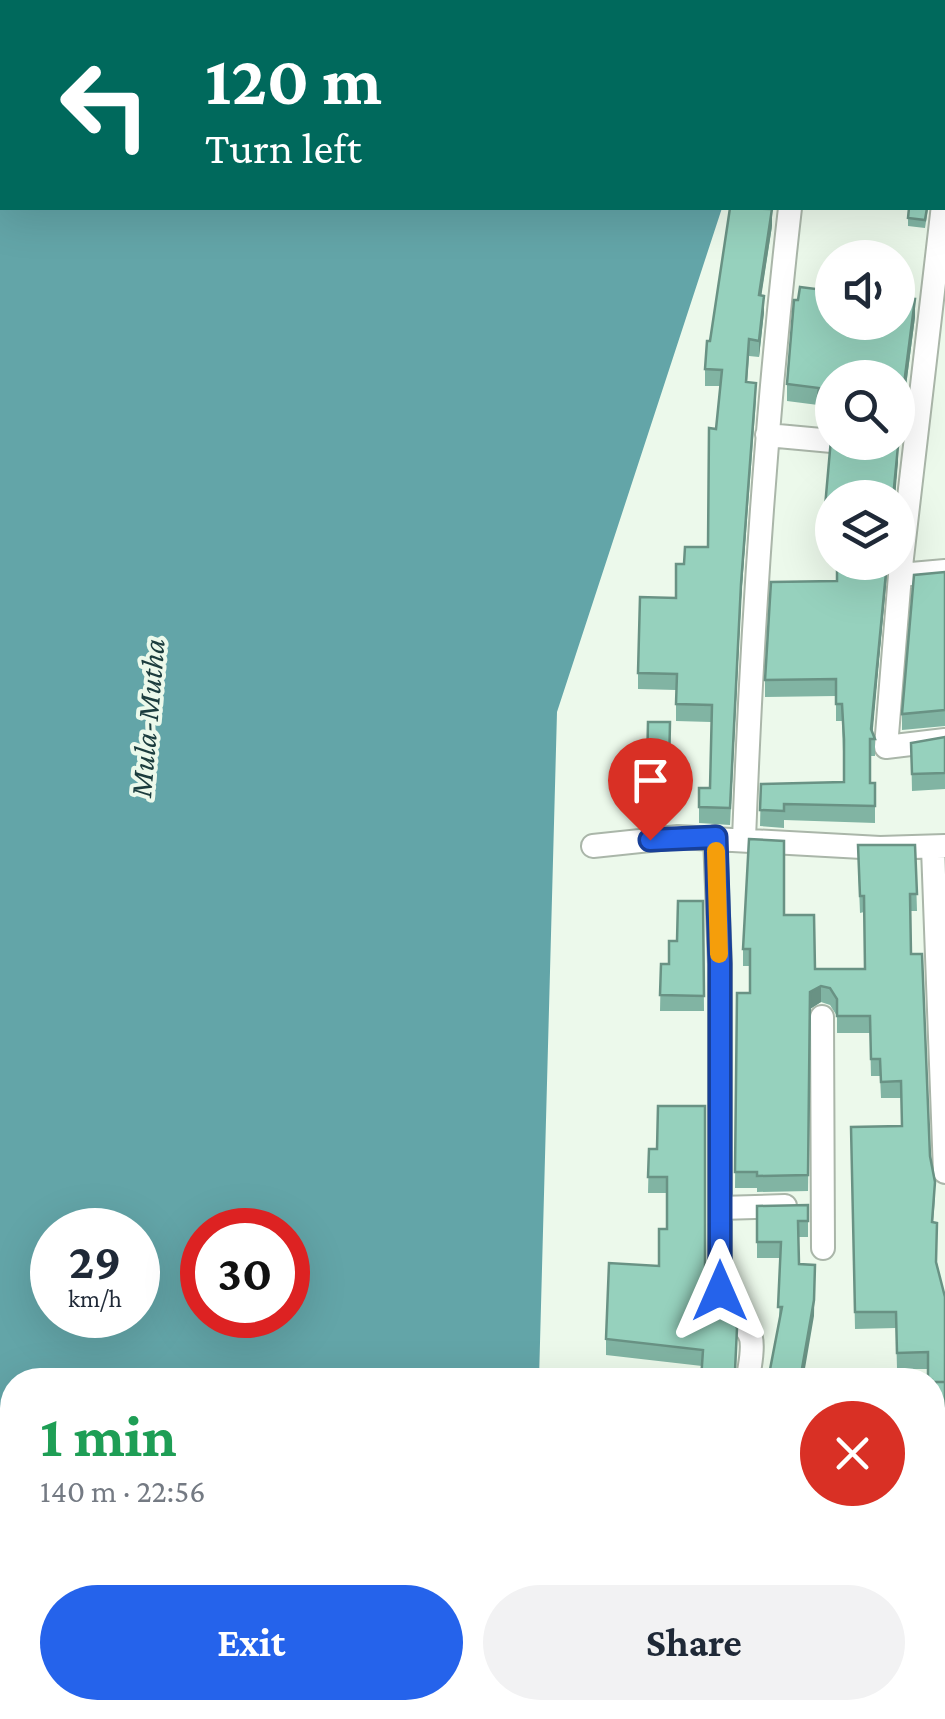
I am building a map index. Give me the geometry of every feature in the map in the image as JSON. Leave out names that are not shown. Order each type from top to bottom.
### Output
[{"type":"street","points":[[744,838],[751,638],[790,210]]},
{"type":"street","points":[[904,480],[942,210]]},
{"type":"street","points":[[767,435],[815,440]]},
{"type":"street","points":[[915,573],[945,570]]},
{"type":"street","points":[[900,580],[886,747],[945,740]]},
{"type":"street","points":[[716,837],[722,1304],[749,1333],[750,1368]]},
{"type":"street","points":[[594,846],[716,837],[880,848],[939,847],[945,1172]]},
{"type":"street","points":[[822,1017],[823,1248]]},
{"type":"street","points":[[720,1208],[823,1206]]},
{"type":"water","name":"Mula-Mutha","points":[[0,210],[721,210],[557,712],[539,1368],[0,1368]]},
{"type":"building","points":[[730,210],[772,210],[759,295],[764,296],[759,341],[749,339],[746,382],[756,383],[730,808],[699,807],[699,788],[710,788],[712,705],[676,704],[677,674],[638,673],[640,597],[676,598],[676,564],[684,564],[685,547],[708,547],[709,428],[716,429],[722,370],[705,369]]},
{"type":"building","points":[[909,210],[927,210],[925,220],[908,218]]},
{"type":"building","points":[[800,287],[815,289],[815,340],[910,340],[907,360],[815,360],[815,388],[787,384],[794,300],[798,300]]},
{"type":"building","points":[[829,460],[897,460],[895,480],[827,480]]},
{"type":"building","points":[[945,572],[945,710],[902,714],[914,580],[915,575]]},
{"type":"building","points":[[885,580],[871,729],[875,739],[870,739],[870,783],[875,783],[875,806],[784,804],[784,811],[760,810],[761,784],[844,782],[842,704],[836,704],[836,679],[765,680],[771,582]]},
{"type":"building","points":[[648,722],[670,722],[669,770],[647,769]]},
{"type":"building","points":[[945,737],[945,773],[912,774],[911,743]]},
{"type":"building","points":[[749,839],[784,841],[784,915],[814,915],[815,969],[865,969],[864,896],[860,896],[858,845],[915,845],[917,894],[910,894],[911,954],[922,954],[930,1156],[935,1182],[932,1222],[937,1223],[936,1262],[945,1297],[945,1368],[928,1368],[928,1352],[897,1353],[896,1312],[855,1312],[851,1127],[902,1126],[901,1081],[881,1082],[880,1059],[871,1059],[870,1016],[837,1016],[837,999],[830,988],[821,986],[810,992],[808,1175],[757,1176],[757,1172],[735,1172],[737,993],[750,993],[750,949],[743,949]]},
{"type":"building","points":[[678,901],[703,901],[704,996],[660,995],[661,964],[669,964],[669,941],[677,941]]},
{"type":"building","points":[[658,1106],[705,1106],[705,1275],[712,1296],[710,1321],[726,1312],[732,1318],[737,1328],[735,1368],[702,1368],[703,1350],[606,1339],[609,1263],[659,1266],[659,1229],[667,1229],[667,1177],[648,1177],[649,1149],[657,1149]]},
{"type":"building","points":[[808,1205],[808,1221],[798,1221],[799,1264],[815,1265],[814,1300],[802,1368],[770,1368],[782,1307],[778,1307],[781,1242],[757,1242],[757,1206]]},
{"type":"slow traffic","points":[[716,851],[719,954]]},
{"type":"route","points":[[650,840],[716,837],[720,1291]]}]
